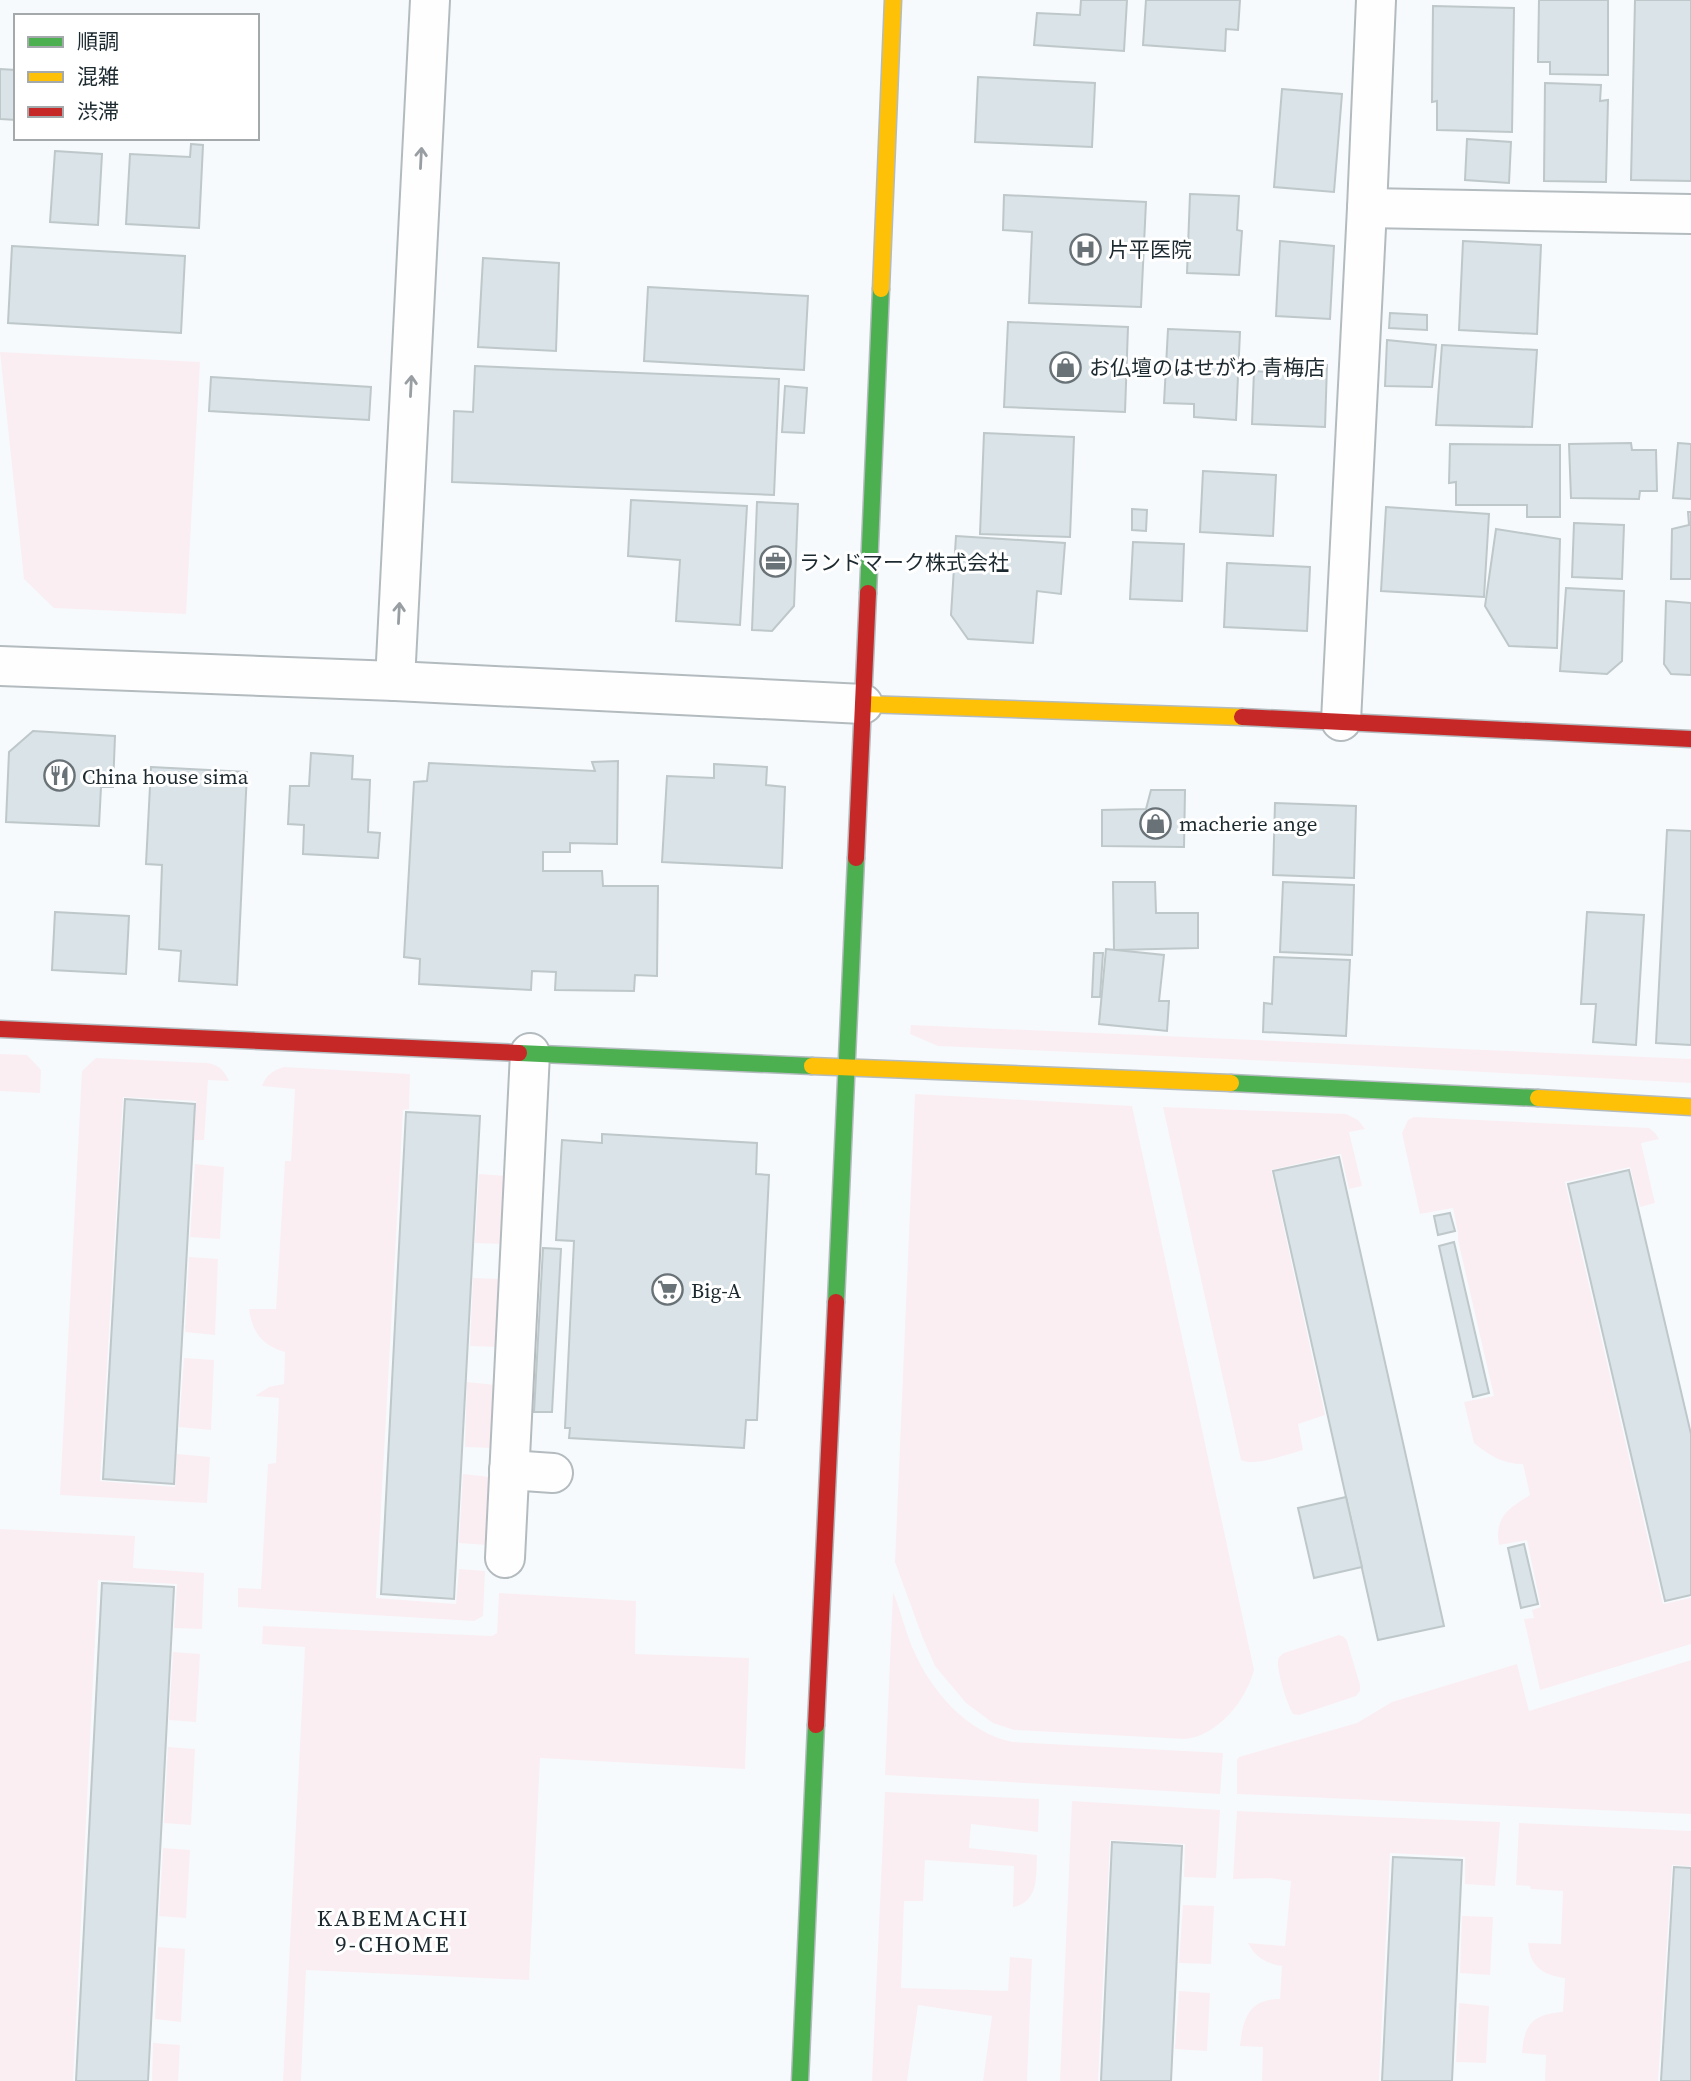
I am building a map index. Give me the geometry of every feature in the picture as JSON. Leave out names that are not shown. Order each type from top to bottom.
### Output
[{"type":"street","points":[[396,681],[430,0]]},
{"type":"street","points":[[800,2081],[893,0]]},
{"type":"street","points":[[1341,721],[1376,0]]},
{"type":"street","points":[[1367,208],[1691,214]]},
{"type":"street","points":[[0,666],[396,681],[863,704],[1341,721],[1691,739]]},
{"type":"street","points":[[0,1029],[1374,1089],[1691,1107]]},
{"type":"street","points":[[505,1558],[530,1053]]},
{"type":"street","points":[[509,1470],[553,1473]]},
{"type":"shaded area","points":[[0,352],[200,362],[186,614],[54,608],[24,579]]},
{"type":"shaded area","points":[[911,1025],[1691,1059],[1691,1083],[938,1046],[910,1034]]},
{"type":"shaded area","points":[[0,1054],[27,1055],[41,1070],[40,1093],[0,1091]]},
{"type":"shaded area","points":[[96,1058],[207,1063],[220,1068],[229,1081],[208,1080],[204,1140],[194,1140],[196,1101],[123,1097],[100,1481],[175,1487],[177,1454],[210,1457],[207,1503],[60,1495],[82,1071]]},
{"type":"shaded area","points":[[284,1067],[410,1074],[409,1109],[403,1110],[376,1598],[456,1604],[459,1569],[485,1571],[483,1616],[474,1621],[238,1607],[238,1588],[261,1589],[268,1464],[276,1463],[279,1398],[255,1396],[269,1387],[284,1384],[285,1352],[264,1342],[253,1325],[249,1309],[276,1309],[285,1161],[291,1161],[295,1089],[262,1086],[270,1074]]},
{"type":"shaded area","points":[[915,1094],[1132,1106],[1254,1670],[1237,1705],[1219,1724],[1197,1736],[1185,1739],[1014,1730],[993,1723],[966,1703],[935,1666],[895,1562]]},
{"type":"shaded area","points":[[1163,1107],[1346,1114],[1358,1120],[1365,1129],[1349,1132],[1362,1186],[1349,1189],[1341,1154],[1271,1170],[1325,1415],[1298,1424],[1303,1450],[1263,1461],[1241,1460]]},
{"type":"shaded area","points":[[1414,1117],[1649,1128],[1659,1139],[1641,1143],[1655,1203],[1640,1207],[1630,1167],[1565,1182],[1663,1604],[1691,1598],[1691,1644],[1540,1690],[1524,1619],[1534,1618],[1532,1610],[1541,1607],[1527,1540],[1499,1545],[1498,1535],[1505,1514],[1530,1495],[1523,1464],[1509,1463],[1497,1458],[1474,1443],[1464,1402],[1494,1396],[1453,1208],[1420,1214],[1402,1133],[1408,1120]]},
{"type":"shaded area","points":[[195,1164],[224,1167],[220,1239],[190,1237]]},
{"type":"shaded area","points":[[479,1174],[507,1176],[503,1244],[475,1243]]},
{"type":"shaded area","points":[[189,1257],[218,1259],[215,1335],[185,1332]]},
{"type":"shaded area","points":[[473,1278],[501,1279],[498,1347],[470,1346]]},
{"type":"shaded area","points":[[184,1358],[214,1360],[211,1430],[179,1427]]},
{"type":"shaded area","points":[[467,1382],[496,1385],[492,1448],[465,1447]]},
{"type":"shaded area","points":[[463,1474],[490,1477],[487,1545],[459,1543]]},
{"type":"shaded area","points":[[0,1529],[135,1536],[133,1568],[204,1573],[202,1629],[174,1628],[177,1584],[98,1580],[73,2081],[0,2081]]},
{"type":"shaded area","points":[[893,1592],[913,1649],[930,1680],[953,1708],[980,1730],[1013,1742],[1223,1753],[1220,1794],[885,1775]]},
{"type":"shaded area","points":[[499,1593],[636,1601],[635,1654],[749,1658],[745,1769],[540,1758],[529,1980],[306,1970],[301,2081],[283,2081],[305,1647],[262,1644],[263,1626],[492,1636],[497,1633]]},
{"type":"shaded area","points":[[1339,1635],[1347,1641],[1360,1691],[1356,1696],[1299,1715],[1293,1714],[1281,1682],[1279,1657]]},
{"type":"shaded area","points":[[173,1652],[200,1654],[196,1722],[169,1720]]},
{"type":"shaded area","points":[[1691,1660],[1691,1814],[1237,1794],[1239,1757],[1357,1723],[1392,1702],[1517,1664],[1529,1711]]},
{"type":"shaded area","points":[[168,1747],[195,1749],[191,1825],[164,1823]]},
{"type":"shaded area","points":[[885,1792],[1039,1799],[1038,1832],[971,1824],[969,1848],[1037,1855],[1034,1887],[1028,1900],[1013,1907],[1014,1866],[925,1860],[923,1901],[904,1901],[901,1988],[1008,1991],[1010,1957],[1032,1959],[1027,2081],[983,2081],[992,2016],[918,2005],[907,2081],[872,2081]]},
{"type":"shaded area","points":[[1072,1801],[1220,1810],[1216,1878],[1184,1877],[1185,1844],[1110,1840],[1098,2081],[1060,2081]]},
{"type":"shaded area","points":[[1237,1811],[1500,1822],[1495,1886],[1465,1884],[1465,1857],[1390,1853],[1379,2081],[1262,2081],[1263,2047],[1240,2046],[1246,2019],[1255,2006],[1261,2002],[1280,1999],[1282,1966],[1262,1959],[1248,1943],[1285,1946],[1291,1881],[1270,1878],[1233,1879]]},
{"type":"shaded area","points":[[1519,1823],[1691,1831],[1691,1866],[1672,1865],[1658,2081],[1545,2081],[1546,2055],[1522,2053],[1525,2034],[1532,2022],[1545,2015],[1563,2012],[1565,1978],[1544,1972],[1535,1964],[1529,1951],[1528,1943],[1561,1944],[1563,1891],[1516,1885]]},
{"type":"shaded area","points":[[163,1848],[190,1850],[186,1918],[159,1916]]},
{"type":"shaded area","points":[[1183,1905],[1214,1906],[1211,1964],[1179,1963]]},
{"type":"shaded area","points":[[1462,1916],[1493,1917],[1490,1975],[1460,1973]]},
{"type":"shaded area","points":[[158,1947],[185,1949],[181,2022],[155,2019]]},
{"type":"shaded area","points":[[1179,1991],[1210,1993],[1207,2051],[1175,2049]]},
{"type":"shaded area","points":[[1459,2003],[1489,2006],[1486,2063],[1456,2062]]},
{"type":"shaded area","points":[[153,2043],[180,2045],[178,2081],[152,2081]]},
{"type":"building","points":[[1081,0],[1127,0],[1124,51],[1034,45],[1037,13],[1080,15]]},
{"type":"building","points":[[1146,0],[1240,0],[1238,30],[1226,29],[1225,51],[1143,45]]},
{"type":"building","points":[[1539,0],[1608,0],[1608,75],[1550,74],[1550,62],[1538,62]]},
{"type":"building","points":[[1635,0],[1691,0],[1691,181],[1631,180]]},
{"type":"building","points":[[1433,6],[1514,8],[1512,132],[1437,130],[1437,101],[1432,102]]},
{"type":"building","points":[[0,69],[14,70],[14,120],[0,119]]},
{"type":"building","points":[[978,77],[1095,83],[1092,147],[975,142]]},
{"type":"building","points":[[1545,83],[1601,85],[1600,101],[1608,100],[1606,182],[1544,181]]},
{"type":"building","points":[[1282,89],[1342,94],[1334,192],[1274,187]]},
{"type":"building","points":[[1467,139],[1511,142],[1509,183],[1465,180]]},
{"type":"building","points":[[191,144],[203,145],[199,228],[126,224],[130,154],[190,157]]},
{"type":"building","points":[[55,151],[102,154],[98,225],[50,222]]},
{"type":"building","points":[[1190,194],[1239,196],[1237,230],[1242,231],[1239,275],[1187,273]]},
{"type":"building","points":[[1004,195],[1146,202],[1141,307],[1029,303],[1032,232],[1003,230]]},
{"type":"building","points":[[1280,241],[1334,246],[1330,319],[1276,316]]},
{"type":"building","points":[[1463,241],[1541,245],[1537,334],[1459,330]]},
{"type":"building","points":[[12,246],[185,256],[181,333],[8,323]]},
{"type":"building","points":[[483,258],[559,263],[556,351],[478,347]]},
{"type":"building","points":[[648,287],[808,296],[804,370],[644,361]]},
{"type":"building","points":[[1390,313],[1427,315],[1427,330],[1389,328]]},
{"type":"building","name":"お仏壇のはせがわ 青梅店","points":[[1008,322],[1128,327],[1125,412],[1004,407]]},
{"type":"building","points":[[1168,329],[1240,332],[1236,420],[1194,417],[1194,404],[1164,403]]},
{"type":"building","points":[[1387,340],[1436,345],[1432,387],[1385,386]]},
{"type":"building","points":[[1442,345],[1537,350],[1532,427],[1436,425]]},
{"type":"building","points":[[1268,362],[1327,365],[1325,427],[1252,424],[1254,371],[1267,372]]},
{"type":"building","points":[[475,366],[779,379],[774,495],[452,482],[454,411],[473,412]]},
{"type":"building","points":[[211,377],[371,387],[369,420],[209,411]]},
{"type":"building","points":[[785,386],[807,388],[804,433],[782,432]]},
{"type":"building","points":[[984,433],[1074,437],[1070,537],[980,534]]},
{"type":"building","points":[[1631,443],[1632,450],[1656,450],[1657,491],[1640,491],[1639,499],[1571,498],[1569,444]]},
{"type":"building","points":[[1678,443],[1691,444],[1691,499],[1673,498]]},
{"type":"building","points":[[1450,444],[1560,445],[1560,517],[1527,517],[1527,505],[1456,505],[1456,482],[1449,483]]},
{"type":"building","points":[[1203,471],[1276,475],[1273,536],[1200,532]]},
{"type":"building","points":[[631,500],[747,506],[740,625],[676,621],[680,560],[628,556]]},
{"type":"building","points":[[757,502],[798,504],[794,606],[772,631],[752,630]]},
{"type":"building","points":[[1386,507],[1489,514],[1484,597],[1381,591]]},
{"type":"building","points":[[1132,509],[1147,510],[1146,531],[1132,530]]},
{"type":"building","points":[[1688,512],[1691,512],[1691,579],[1671,579],[1672,529],[1689,525]]},
{"type":"building","points":[[1574,523],[1624,525],[1622,579],[1572,577]]},
{"type":"building","points":[[1496,529],[1560,539],[1557,648],[1509,646],[1485,606]]},
{"type":"building","points":[[956,536],[1065,543],[1061,594],[1037,591],[1033,643],[968,639],[951,615]]},
{"type":"building","points":[[1133,542],[1184,544],[1182,601],[1130,599]]},
{"type":"building","points":[[1227,563],[1310,567],[1307,631],[1224,627]]},
{"type":"building","points":[[1566,588],[1624,591],[1622,661],[1607,674],[1560,671]]},
{"type":"building","points":[[1666,601],[1691,603],[1691,675],[1671,674],[1664,664]]},
{"type":"building","points":[[33,731],[115,736],[113,787],[101,787],[99,826],[6,822],[9,752]]},
{"type":"building","points":[[311,753],[353,756],[352,779],[370,780],[368,832],[380,833],[378,858],[303,854],[304,825],[288,824],[290,786],[309,786]]},
{"type":"building","points":[[618,761],[617,844],[570,843],[570,852],[543,852],[543,871],[602,871],[603,886],[658,886],[657,976],[635,975],[634,991],[555,990],[556,972],[532,971],[531,990],[419,984],[420,959],[404,957],[414,782],[427,781],[429,763],[595,771],[592,762]]},
{"type":"building","points":[[714,764],[767,767],[766,785],[785,787],[782,868],[662,862],[667,776],[714,778]]},
{"type":"building","points":[[151,767],[247,772],[237,985],[179,981],[181,951],[159,949],[162,865],[146,864]]},
{"type":"building","points":[[1151,790],[1185,790],[1184,847],[1102,846],[1102,810],[1146,809]]},
{"type":"building","points":[[1275,803],[1356,806],[1354,878],[1273,875]]},
{"type":"building","points":[[1667,830],[1691,831],[1691,1045],[1656,1043]]},
{"type":"building","points":[[1113,882],[1155,882],[1156,913],[1198,913],[1198,948],[1114,950]]},
{"type":"building","points":[[1283,882],[1354,885],[1352,955],[1280,952]]},
{"type":"building","points":[[55,912],[129,916],[126,974],[52,970]]},
{"type":"building","points":[[1587,912],[1644,915],[1636,1045],[1593,1042],[1596,1004],[1581,1004]]},
{"type":"building","points":[[1106,949],[1164,955],[1159,1001],[1169,1001],[1167,1031],[1099,1024]]},
{"type":"building","points":[[1094,953],[1103,953],[1100,997],[1092,997]]},
{"type":"building","points":[[1274,957],[1350,960],[1346,1036],[1263,1032],[1264,1003],[1272,1004]]},
{"type":"building","points":[[125,1099],[195,1104],[174,1484],[103,1479]]},
{"type":"building","points":[[406,1112],[480,1116],[454,1599],[381,1594]]},
{"type":"building","points":[[602,1134],[757,1143],[756,1174],[769,1175],[757,1420],[746,1420],[744,1448],[569,1438],[570,1428],[565,1428],[574,1241],[556,1240],[562,1140],[602,1143]]},
{"type":"building","points":[[1339,1157],[1444,1626],[1378,1640],[1273,1171]]},
{"type":"building","points":[[1629,1170],[1691,1434],[1691,1595],[1665,1601],[1568,1184]]},
{"type":"building","points":[[1450,1213],[1455,1231],[1438,1235],[1434,1216]]},
{"type":"building","points":[[1454,1242],[1489,1393],[1473,1397],[1439,1246]]},
{"type":"building","points":[[543,1248],[561,1249],[552,1412],[534,1412]]},
{"type":"building","points":[[1346,1497],[1362,1567],[1314,1578],[1298,1508]]},
{"type":"building","points":[[1524,1544],[1538,1604],[1521,1608],[1508,1548]]},
{"type":"building","points":[[102,1583],[174,1587],[148,2081],[76,2081]]},
{"type":"building","points":[[1112,1842],[1182,1846],[1171,2081],[1101,2081]]},
{"type":"building","points":[[1393,1857],[1462,1860],[1452,2081],[1382,2081]]},
{"type":"building","points":[[1674,1867],[1691,1868],[1691,2081],[1661,2081]]},
{"type":"traffic: fast","points":[[868,593],[881,289]]},
{"type":"traffic: fast","points":[[836,1302],[856,858]]},
{"type":"traffic: fast","points":[[519,1053],[812,1066]]},
{"type":"traffic: fast","points":[[1231,1083],[1538,1098]]},
{"type":"traffic: fast","points":[[800,2081],[816,1725]]},
{"type":"traffic: slow","points":[[881,289],[893,0]]},
{"type":"traffic: slow","points":[[863,704],[1242,717]]},
{"type":"traffic: slow","points":[[812,1066],[1231,1083]]},
{"type":"traffic: slow","points":[[1538,1098],[1691,1107]]},
{"type":"traffic: jam","points":[[856,858],[868,593]]},
{"type":"traffic: jam","points":[[1242,717],[1691,739]]},
{"type":"traffic: jam","points":[[0,1029],[519,1053]]},
{"type":"traffic: jam","points":[[816,1725],[836,1302]]},
{"type":"place","name":"片平医院","points":[[1085,249]]},
{"type":"place","name":"お仏壇のはせがわ 青梅店","points":[[1066,367]]},
{"type":"place","name":"ランドマーク株式会社","points":[[776,562]]},
{"type":"place","name":"China house sima","points":[[59,776]]},
{"type":"place","name":"macherie ange","points":[[1156,823]]},
{"type":"place","name":"Big-A","points":[[668,1290]]},
{"type":"district","name":"KABEMACHI 9-CHOME","points":[[393,1931]]}]
